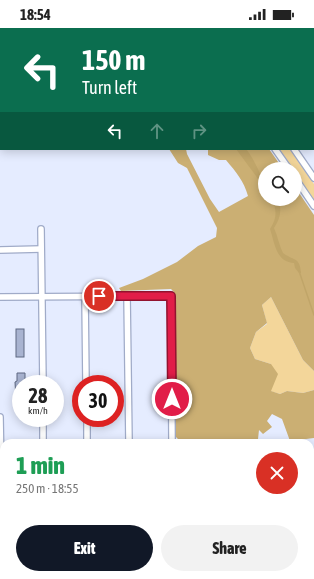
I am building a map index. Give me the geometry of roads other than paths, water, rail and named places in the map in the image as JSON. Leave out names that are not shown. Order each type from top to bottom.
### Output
[{"type":"street","points":[[276,150],[284,162]]},
{"type":"street","points":[[295,150],[314,177]]},
{"type":"street","points":[[302,188],[314,206]]},
{"type":"street","points":[[41,229],[43,375]]},
{"type":"street","points":[[0,250],[41,249]]},
{"type":"street","points":[[0,297],[127,295],[171,296],[172,439]]},
{"type":"street","points":[[127,295],[129,439]]},
{"type":"street","points":[[85,296],[86,375]]},
{"type":"street","points":[[0,416],[0,447]]},
{"type":"street","points":[[43,427],[43,439]]},
{"type":"street","points":[[87,427],[87,439]]},
{"type":"waterway","points":[[299,271],[314,315]]}]
